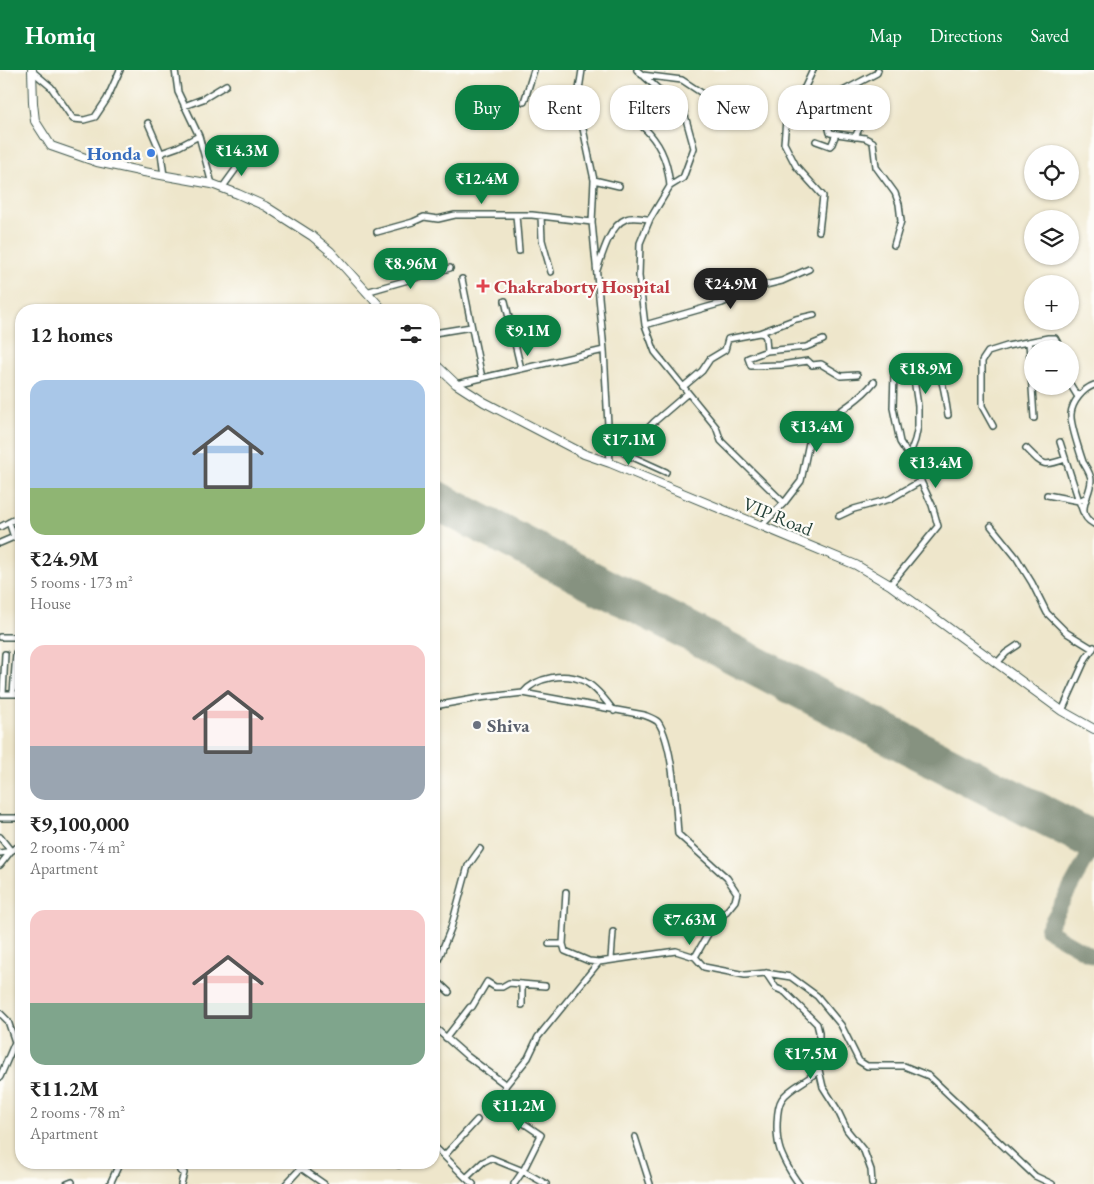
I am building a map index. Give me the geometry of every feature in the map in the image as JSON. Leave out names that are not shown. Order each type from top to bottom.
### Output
[{"type":"highway","points":[[32,70],[35,120],[51,146],[96,162],[212,184],[265,206],[312,236],[330,251],[377,304]]},
{"type":"highway","name":"VIP Road","points":[[440,369],[456,384],[492,407],[584,454],[856,565],[890,585],[1062,711],[1094,729]]},
{"type":"street","points":[[32,70],[51,87],[73,119],[84,120],[95,118],[120,70]]},
{"type":"street","points":[[176,70],[178,92],[199,136],[212,184]]},
{"type":"street","points":[[524,102],[534,70]]},
{"type":"street","points":[[582,70],[578,96],[594,180],[592,222],[604,350],[610,463]]},
{"type":"street","points":[[638,70],[684,112],[694,148],[683,178],[670,186],[650,219],[640,243],[638,276],[645,325],[655,352],[716,427],[721,441],[784,503]]},
{"type":"street","points":[[813,70],[805,87],[787,109],[784,143],[796,166],[823,196],[819,231]]},
{"type":"street","points":[[878,70],[877,73],[842,91],[833,104],[827,121],[830,133],[865,138],[873,142],[876,167],[895,193],[899,204],[901,221],[894,245]]},
{"type":"street","points":[[642,75],[682,80],[698,91]]},
{"type":"street","points":[[184,106],[203,99],[226,85]]},
{"type":"street","points":[[148,122],[161,153],[164,176]]},
{"type":"street","points":[[646,130],[662,151],[668,168],[670,186]]},
{"type":"street","points":[[855,137],[858,130]]},
{"type":"street","points":[[816,141],[830,146],[836,134]]},
{"type":"street","points":[[161,153],[199,136]]},
{"type":"street","points":[[222,188],[246,155]]},
{"type":"street","points":[[594,180],[619,186]]},
{"type":"street","points":[[377,232],[413,222],[424,216],[438,219],[455,215],[516,215],[592,222]]},
{"type":"street","points":[[516,215],[519,251]]},
{"type":"street","points":[[541,216],[542,240],[551,272]]},
{"type":"street","points":[[596,274],[604,247],[617,225],[626,219],[650,219]]},
{"type":"street","points":[[366,292],[450,268]]},
{"type":"street","points":[[645,325],[722,303],[757,287],[782,281],[809,269]]},
{"type":"street","points":[[462,279],[482,378]]},
{"type":"street","points":[[505,301],[521,369]]},
{"type":"street","points":[[683,387],[702,370],[710,359],[725,350],[728,339],[759,333],[814,315]]},
{"type":"street","points":[[440,333],[471,327]]},
{"type":"street","points":[[759,333],[764,334],[766,338],[767,351]]},
{"type":"street","points":[[1039,340],[1055,338],[1056,340]]},
{"type":"street","points":[[823,340],[806,347],[767,351],[748,358],[751,366],[780,365],[808,361],[812,366],[821,364],[841,376],[857,375]]},
{"type":"street","points":[[993,426],[982,406],[982,361],[988,352],[1024,343]]},
{"type":"street","points":[[456,384],[604,350]]},
{"type":"street","points":[[909,456],[918,426],[918,406],[914,379],[919,366],[929,362],[935,366],[942,382],[948,415]]},
{"type":"street","points":[[890,585],[938,526],[932,505],[909,456],[900,442],[892,408],[894,374]]},
{"type":"street","points":[[762,526],[784,503],[801,481],[812,428],[866,392],[874,382]]},
{"type":"street","points":[[1084,512],[1091,479],[1082,460],[1071,414],[1078,397],[1094,385]]},
{"type":"street","points":[[624,453],[654,422],[688,393]]},
{"type":"street","points":[[1033,395],[1034,418]]},
{"type":"street","points":[[608,437],[624,453],[666,472]]},
{"type":"street","points":[[1060,442],[1078,501],[1087,521],[1094,524]]},
{"type":"street","points":[[1026,448],[1041,463],[1050,465],[1065,459]]},
{"type":"street","points":[[839,516],[854,509],[890,500],[921,481]]},
{"type":"street","points":[[1047,495],[1078,501],[1087,497]]},
{"type":"street","points":[[0,527],[15,519]]},
{"type":"street","points":[[0,543],[14,537],[9,522]]},
{"type":"street","points":[[990,526],[1016,557],[1047,613],[1067,633],[1093,648],[1086,658],[1062,711]]},
{"type":"street","points":[[0,637],[15,637]]},
{"type":"street","points":[[997,663],[1006,653],[1018,645]]},
{"type":"street","points":[[4,654],[1,694],[13,694],[15,667]]},
{"type":"street","points":[[523,693],[529,686],[545,679],[566,677],[584,681],[601,695],[614,711]]},
{"type":"street","points":[[440,705],[523,693],[644,715],[657,720],[664,735],[674,784],[678,834],[727,878],[737,893],[735,900],[708,934],[695,957]]},
{"type":"street","points":[[0,818],[15,818]]},
{"type":"street","points":[[0,837],[12,851]]},
{"type":"street","points":[[0,866],[15,849]]},
{"type":"street","points":[[440,955],[451,928],[468,866],[480,849]]},
{"type":"street","points":[[0,853],[12,851]]},
{"type":"street","points":[[566,892],[563,944],[565,951],[589,961],[600,962],[676,951],[695,957],[704,967],[745,975],[766,973],[791,977],[817,996],[841,1025],[859,1061],[867,1066],[904,1066],[928,1076],[1035,1176],[1052,1184]]},
{"type":"street","points":[[611,959],[613,932]]},
{"type":"street","points":[[549,944],[563,944]]},
{"type":"street","points":[[514,1184],[523,1171],[541,1135],[498,1102],[506,1085],[528,1058],[538,1037],[600,962]]},
{"type":"street","points":[[766,973],[776,988],[785,992],[817,1024],[819,1032],[819,1070],[823,1087],[837,1109],[847,1130],[864,1151],[871,1170],[872,1184]]},
{"type":"street","points":[[446,1038],[470,1007],[472,1007],[487,982],[495,987],[502,987],[509,983],[546,986]]},
{"type":"street","points":[[440,984],[449,992]]},
{"type":"street","points":[[522,984],[522,1005]]},
{"type":"street","points":[[0,1013],[8,1021],[15,1042],[0,1077]]},
{"type":"street","points":[[440,1033],[506,1085]]},
{"type":"street","points":[[799,1184],[779,1146],[778,1115],[782,1100],[793,1088],[811,1078],[819,1070]]},
{"type":"street","points":[[444,1156],[478,1120]]},
{"type":"street","points":[[635,1137],[650,1184]]},
{"type":"street","points":[[440,1152],[473,1184]]},
{"type":"street","points":[[466,1178],[483,1162],[491,1158],[523,1171],[546,1184]]},
{"type":"street","points":[[110,1184],[117,1169]]},
{"type":"street","points":[[179,1169],[184,1173],[181,1184]]},
{"type":"street","points":[[286,1184],[300,1169]]},
{"type":"street","points":[[302,1169],[324,1184]]},
{"type":"taxiway","points":[[1094,845],[1047,930],[1094,957]]},
{"type":"runway","points":[[440,502],[1094,841]]},
{"type":"place","name":"Honda","points":[[151,153]]},
{"type":"place","name":"Chakraborty Hospital","points":[[483,286]]},
{"type":"place","name":"Shiva","points":[[477,725]]}]
